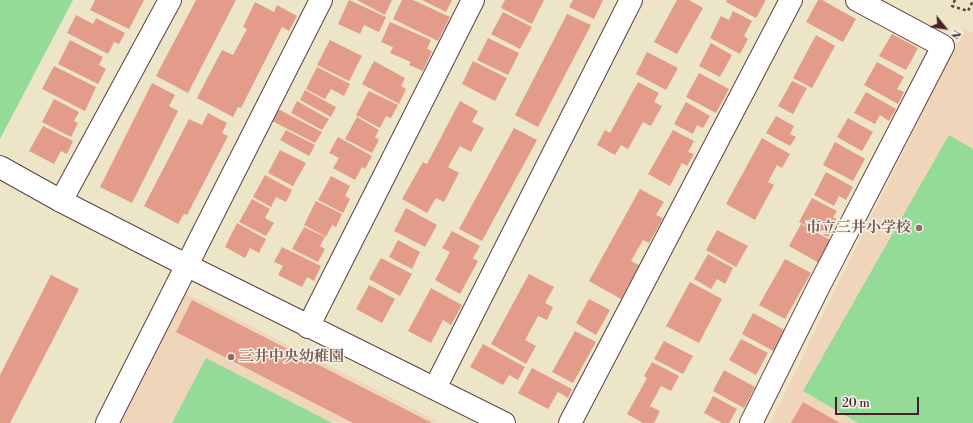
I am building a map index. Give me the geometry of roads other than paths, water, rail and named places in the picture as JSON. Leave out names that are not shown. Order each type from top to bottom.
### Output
[{"type":"street","points":[[61,201],[170,0]]},
{"type":"street","points":[[107,423],[322,0]]},
{"type":"street","points":[[308,327],[473,0]]},
{"type":"street","points":[[436,388],[631,0]]},
{"type":"street","points":[[570,423],[791,0]]},
{"type":"street","points":[[751,423],[819,286],[943,46],[857,0]]},
{"type":"street","points":[[0,167],[61,201],[308,327],[436,388],[504,423]]},
{"type":"place","name":"市立三井小学校","points":[[919,228]]},
{"type":"place","name":"三井中央幼稚園","points":[[231,357]]}]
